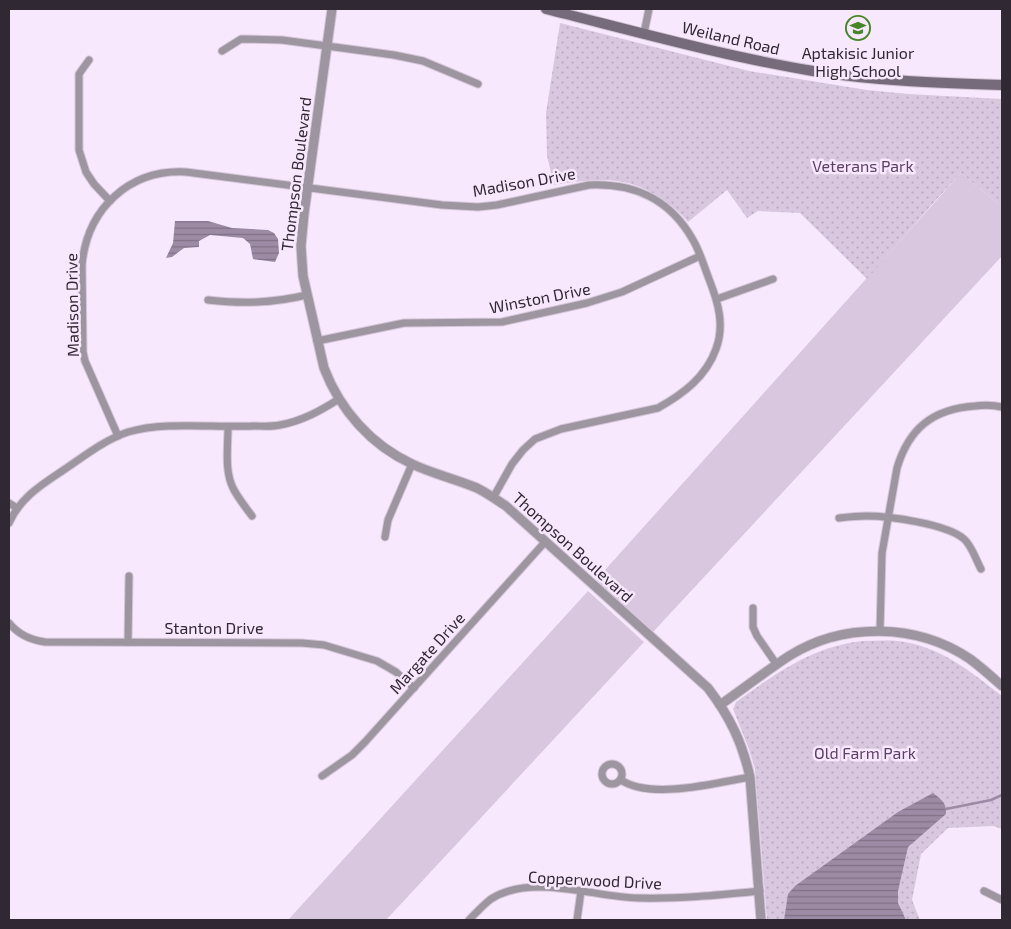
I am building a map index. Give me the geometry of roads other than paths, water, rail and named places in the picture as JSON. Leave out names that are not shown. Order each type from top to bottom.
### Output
[{"type":"main road","name":"Weiland Road","points":[[546,9],[753,60],[818,72],[908,82],[1002,85]]},
{"type":"street","name":"Thompson Boulevard","points":[[332,9],[301,253],[303,276],[324,368],[339,399],[371,437],[412,464],[478,489],[522,519],[545,542],[708,688],[736,731],[750,777],[761,920]]},
{"type":"street","points":[[644,33],[649,9]]},
{"type":"street","points":[[222,51],[241,39],[282,40],[394,55],[423,61],[478,84]]},
{"type":"street","points":[[89,60],[79,74],[79,150],[86,172],[110,201]]},
{"type":"street","name":"Madison Drive","points":[[118,436],[85,361],[83,352],[83,251],[96,218],[110,201],[131,184],[146,177],[174,171],[442,205],[478,207],[497,205],[589,185],[606,184],[625,187],[646,194],[673,213],[694,241],[717,299],[720,323],[717,347],[708,366],[691,386],[658,408],[561,429],[535,439],[512,464],[493,498]]},
{"type":"street","name":"Winston Drive","points":[[318,341],[404,323],[502,322],[540,314],[606,298],[700,256]]},
{"type":"street","points":[[717,299],[773,279]]},
{"type":"street","points":[[208,300],[256,303],[287,300],[307,295]]},
{"type":"street","points":[[9,523],[17,508],[35,489],[102,444],[118,436],[162,426],[278,426],[292,423],[320,411],[339,399]]},
{"type":"street","points":[[880,631],[882,553],[900,456],[914,433],[940,412],[986,405],[1002,407]]},
{"type":"street","points":[[228,427],[228,470],[230,481],[252,516]]},
{"type":"street","points":[[385,537],[388,520],[412,464]]},
{"type":"street","points":[[9,503],[17,508]]},
{"type":"street","points":[[839,518],[866,516],[928,524],[958,534],[966,541],[981,569]]},
{"type":"street","name":"Margate Drive","points":[[322,776],[358,748],[545,542]]},
{"type":"street","points":[[128,642],[129,576]]},
{"type":"street","points":[[753,608],[753,627],[777,665]]},
{"type":"street","name":"Stanton Drive","points":[[9,623],[17,632],[35,640],[302,643],[324,645],[386,666],[414,688]]},
{"type":"street","points":[[720,705],[795,653],[825,639],[856,632],[880,631],[913,635],[940,643],[969,659],[1002,686]]},
{"type":"street","points":[[621,780],[635,787],[671,789],[750,777]]},
{"type":"street","name":"Copperwood Drive","points":[[469,920],[492,899],[512,890],[537,887],[635,898],[665,898],[760,891]]},
{"type":"street","points":[[578,920],[581,891]]},
{"type":"street","points":[[984,891],[1002,900]]},
{"type":"waterway","points":[[946,809],[991,800],[1002,795]]},
{"type":"place","name":"Aptakisic Junior High School","points":[[858,28]]},
{"type":"park label","name":"Veterans Park","points":[[863,166]]},
{"type":"park label","name":"Old Farm Park","points":[[865,753]]}]
